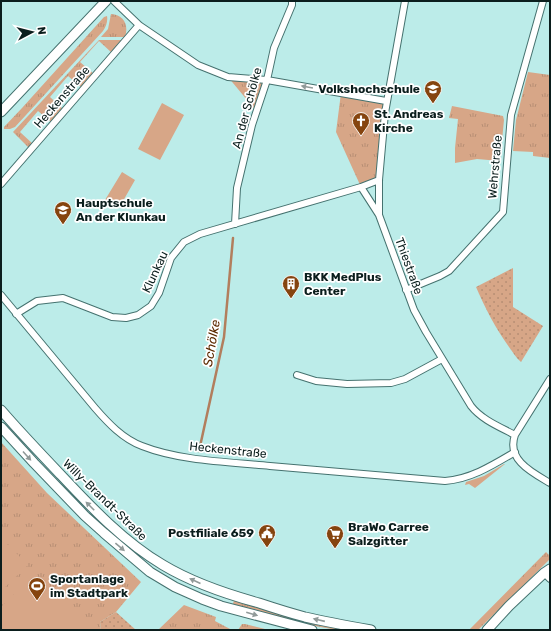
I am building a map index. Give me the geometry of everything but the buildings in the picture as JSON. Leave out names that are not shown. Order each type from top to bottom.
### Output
[{"type":"street","points":[[1,112],[106,1]]},
{"type":"street","points":[[114,1],[139,25],[198,66],[228,77],[267,80],[386,101]]},
{"type":"street","name":"An der Schölke","points":[[235,224],[237,188],[252,125],[267,80],[272,57],[292,5],[292,1]]},
{"type":"street","name":"Thiestraße","points":[[405,1],[386,101],[379,180],[379,215],[414,310],[471,406],[485,419],[515,435]]},
{"type":"street","name":"Wehrstraße","points":[[406,290],[449,271],[503,212],[511,115],[543,1]]},
{"type":"street","name":"Heckenstraße","points":[[1,184],[139,25]]},
{"type":"street","name":"Klunkau","points":[[16,314],[37,301],[63,298],[112,317],[126,318],[138,315],[151,306],[159,292],[171,258],[184,242],[200,234],[361,187],[379,180]]},
{"type":"street","points":[[361,187],[379,215]]},
{"type":"street","name":"Heckenstraße","points":[[1,295],[102,417],[124,436],[140,445],[159,452],[190,458],[232,463],[445,481],[468,477],[515,452]]},
{"type":"street","points":[[297,375],[316,381],[347,384],[391,383],[405,379],[442,358]]},
{"type":"street","points":[[550,379],[515,435],[513,444],[520,462],[532,472],[550,483]]},
{"type":"street","name":"Willy-Brandt-Straße","points":[[1,410],[99,514],[132,544],[163,566],[195,582],[238,597],[327,622],[371,630]]},
{"type":"street","name":"Willy-Brandt-Straße","points":[[1,427],[86,516],[150,572],[202,599],[312,630]]},
{"type":"street","points":[[487,630],[509,606],[548,574],[550,566]]},
{"type":"green space","points":[[111,14],[119,16],[124,21],[126,25],[125,37],[101,37],[108,29]]},
{"type":"green space","points":[[107,16],[103,31],[15,127],[4,129],[4,127],[104,17]]},
{"type":"green space","points":[[99,40],[123,40],[112,53],[99,41],[80,62],[94,74],[82,88],[68,76],[50,97],[63,109],[51,122],[38,111],[20,132],[33,144],[29,148],[13,132]]},
{"type":"green space","points":[[528,72],[550,75],[550,158],[533,156],[533,152],[513,151],[516,120]]},
{"type":"green space","points":[[228,77],[267,80],[257,112]]},
{"type":"green space","points":[[341,93],[386,101],[379,180],[361,187],[336,132]]},
{"type":"green space","points":[[162,103],[184,115],[160,160],[138,149]]},
{"type":"green space","points":[[452,106],[503,116],[504,120],[500,161],[477,159],[455,163],[458,119],[449,118]]},
{"type":"green space","points":[[122,172],[135,180],[119,208],[105,200]]},
{"type":"green space","points":[[513,268],[513,307],[543,326],[521,362],[495,326],[476,287]]},
{"type":"green space","points":[[1,442],[47,493],[141,582],[116,612],[100,622],[101,630],[1,630]]},
{"type":"green space","points":[[504,464],[475,488],[469,484],[465,485],[466,482],[484,476]]},
{"type":"green space","name":"Sportanlage im Stadtpark","points":[[1,538],[28,565],[1,591]]},
{"type":"green space","points":[[546,552],[550,556],[550,559],[478,630],[469,630]]},
{"type":"green space","name":"Sportanlage im Stadtpark","points":[[26,582],[36,592],[53,595],[57,591],[95,628],[93,630],[1,630],[1,607]]},
{"type":"green space","points":[[234,600],[304,621],[346,630],[337,630],[304,624],[238,606],[233,604]]},
{"type":"green space","points":[[184,605],[216,617],[215,621],[232,630],[158,630]]},
{"type":"green space","points":[[116,612],[136,630],[101,630],[100,622]]},
{"type":"green space","points":[[242,624],[245,624],[269,630],[238,630]]},
{"type":"waterway","name":"Schölke","points":[[199,451],[224,337],[233,238]]},
{"type":"place","name":"Volkshochschule","points":[[433,104]]},
{"type":"place","name":"St. Andreas Kirche","points":[[361,136]]},
{"type":"place","name":"Hauptschule An der Klunkau","points":[[63,225]]},
{"type":"place","name":"BKK MedPlus Center","points":[[291,299]]},
{"type":"place","name":"Postfiliale 659","points":[[267,548]]},
{"type":"place","name":"BraWo Carree Salzgitter","points":[[335,549]]},
{"type":"place","name":"Sportanlage im Stadtpark","points":[[37,601]]}]
